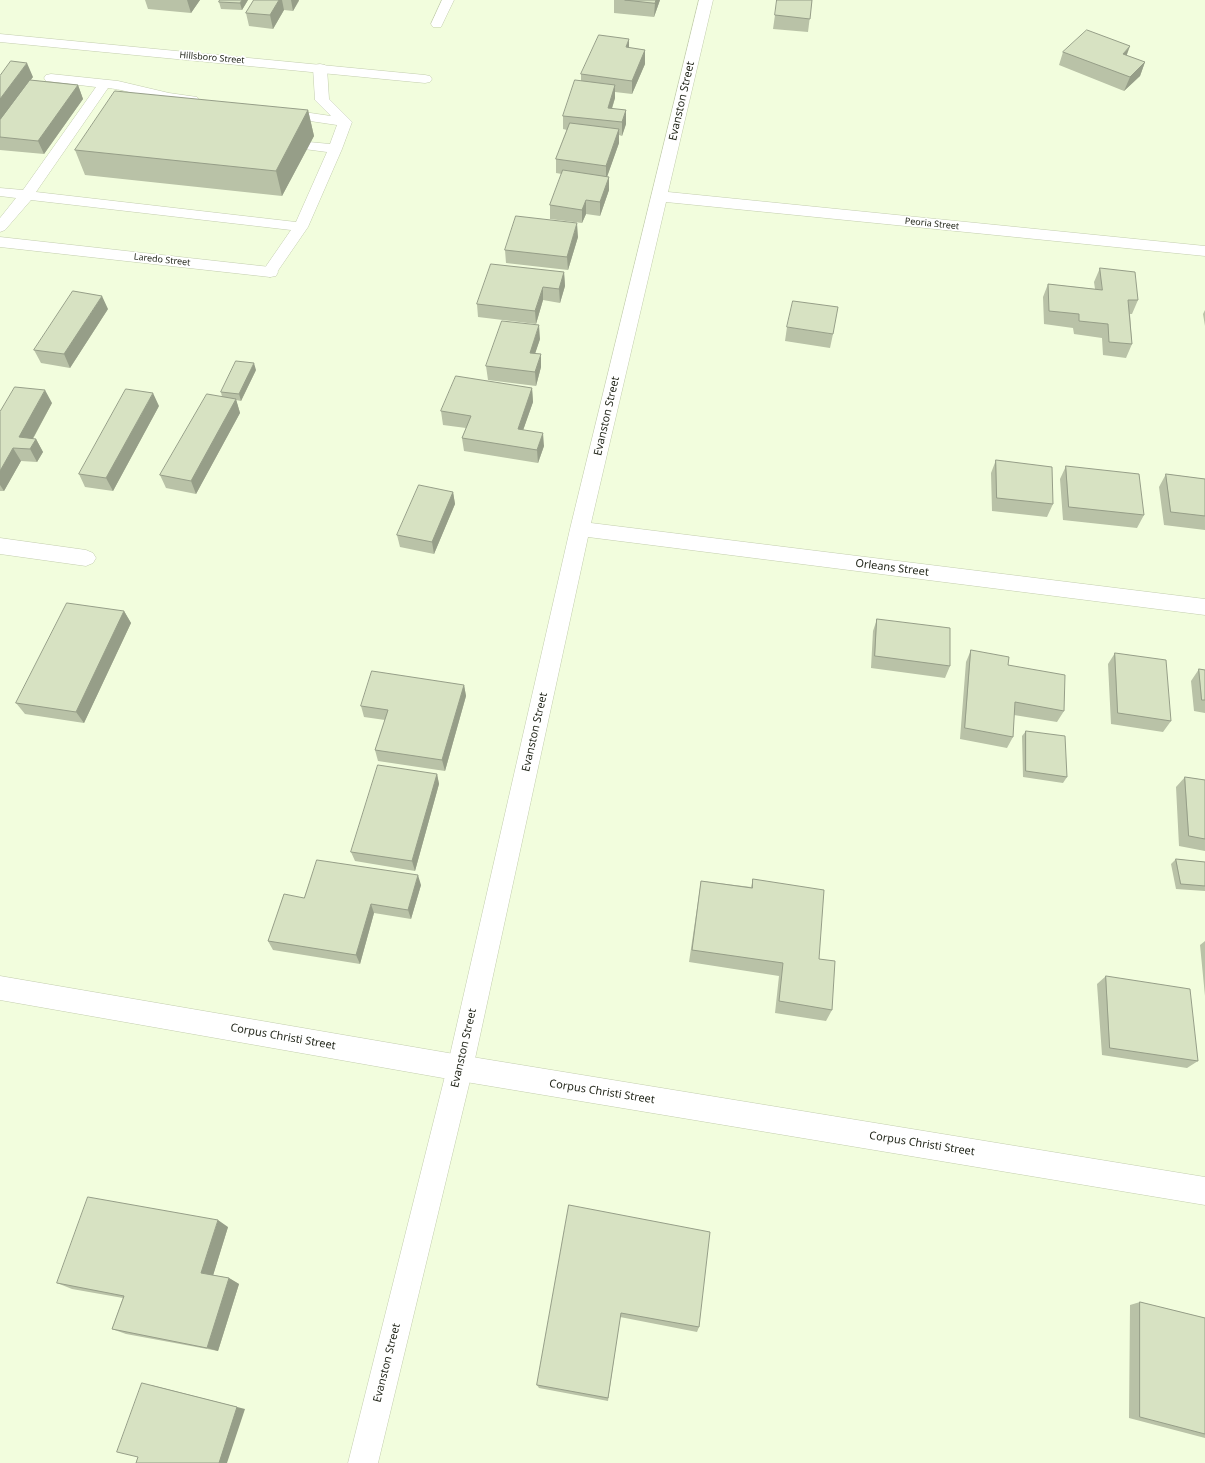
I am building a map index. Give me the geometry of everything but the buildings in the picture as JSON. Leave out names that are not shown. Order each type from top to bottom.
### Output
[{"type":"street","name":"Evanston Street","points":[[362,1463],[460,1068],[580,529],[706,0]]},
{"type":"street","name":"Hillsboro Street","points":[[0,38],[425,79]]},
{"type":"street","name":"Peoria Street","points":[[659,196],[1205,251]]},
{"type":"street","name":"Laredo Street","points":[[0,242],[270,272]]},
{"type":"street","name":"Orleans Street","points":[[580,529],[1205,608]]},
{"type":"street","points":[[0,546],[86,558]]},
{"type":"street","name":"Corpus Christi Street","points":[[0,988],[460,1068],[1205,1191]]},
{"type":"lane","points":[[437,24],[448,0]]},
{"type":"lane","points":[[320,68],[322,100],[345,122]]},
{"type":"lane","points":[[51,78],[105,84],[169,97],[207,102]]},
{"type":"lane","points":[[0,227],[27,195],[105,84]]},
{"type":"lane","points":[[268,111],[345,122]]},
{"type":"lane","name":"Laredo Street","points":[[270,272],[300,227],[335,149],[345,122]]},
{"type":"lane","points":[[78,123],[93,125]]},
{"type":"lane","points":[[309,146],[335,149]]},
{"type":"lane","points":[[0,192],[300,227]]}]
